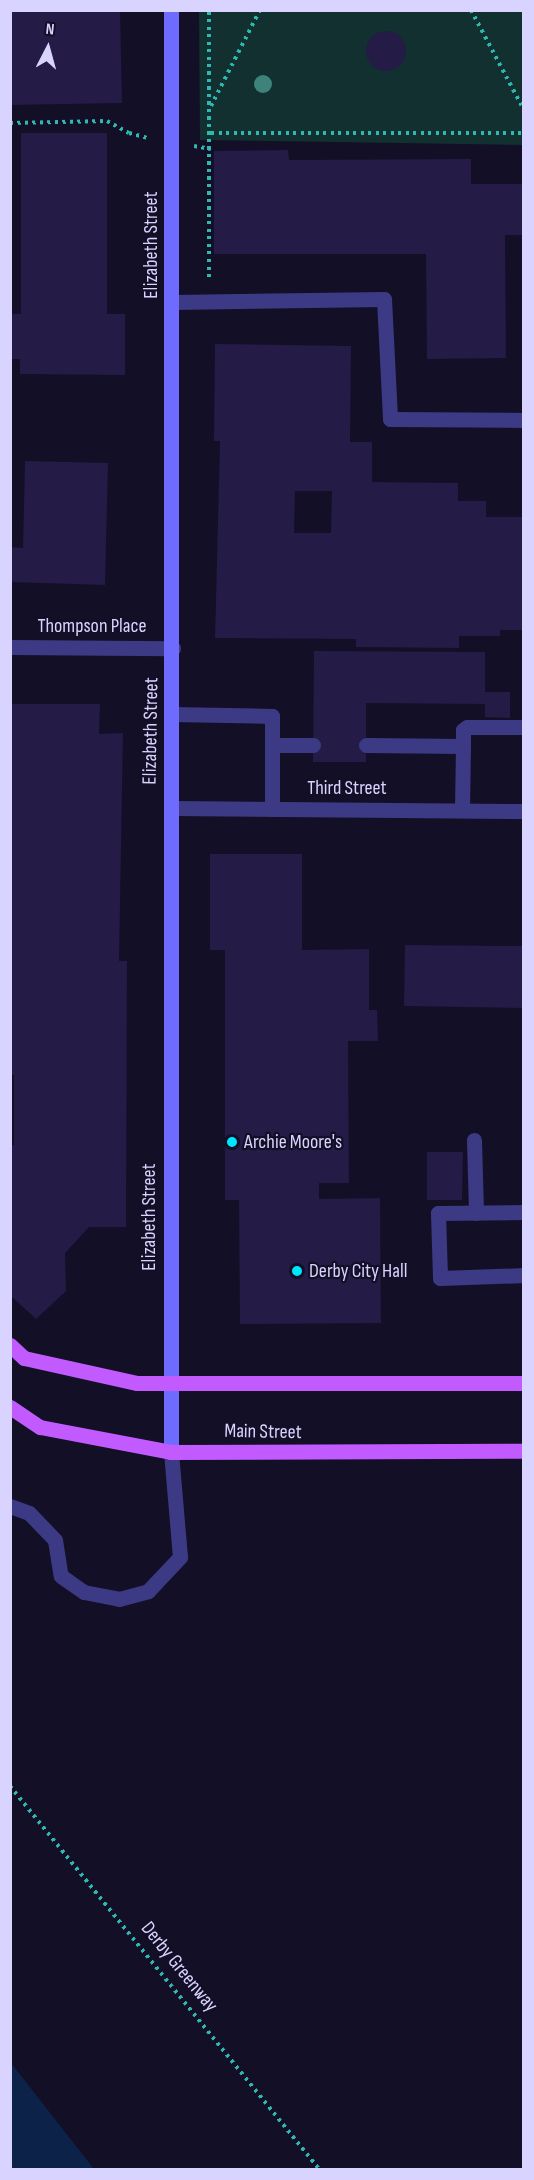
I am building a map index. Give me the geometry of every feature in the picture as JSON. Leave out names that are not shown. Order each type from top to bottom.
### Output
[{"type":"main road","name":"Elizabeth Street","points":[[171,10],[174,648],[171,808],[169,1384],[171,1452]]},
{"type":"main road","points":[[10,1345],[24,1358],[137,1383],[524,1383]]},
{"type":"main road","name":"Main Street","points":[[10,1407],[40,1427],[171,1452],[524,1451]]},
{"type":"street","points":[[172,302],[384,298],[390,420],[524,420]]},
{"type":"street","name":"Thompson Place","points":[[10,647],[174,648]]},
{"type":"street","points":[[172,714],[272,716],[272,809]]},
{"type":"street","points":[[462,810],[463,730],[467,727],[524,727]]},
{"type":"street","points":[[272,745],[314,745]]},
{"type":"street","points":[[366,745],[463,746]]},
{"type":"street","name":"Third Street","points":[[171,808],[524,811]]},
{"type":"street","points":[[474,1140],[476,1213]]},
{"type":"street","points":[[524,1212],[438,1213],[440,1278],[524,1275]]},
{"type":"street","points":[[10,1506],[29,1513],[55,1540],[62,1576],[84,1592],[119,1599],[148,1591],[180,1557],[171,1452]]},
{"type":"path","points":[[209,10],[211,133],[209,302]]},
{"type":"path","points":[[210,106],[260,10]]},
{"type":"path","points":[[471,10],[524,110]]},
{"type":"path","points":[[10,123],[107,121],[129,134],[172,142]]},
{"type":"path","points":[[211,133],[524,133]]},
{"type":"path","name":"Derby Greenway","points":[[10,1786],[320,2169]]},
{"type":"green space","points":[[199,11],[523,11],[523,145],[200,140]]},
{"type":"water","points":[[11,2063],[94,2169],[11,2169]]},
{"type":"building","points":[[10,10],[120,10],[122,103],[10,105]]},
{"type":"building","points":[[386,31],[400,37],[406,51],[400,65],[386,71],[372,65],[366,51],[372,37]]},
{"type":"building","points":[[21,133],[107,133],[107,314],[125,314],[125,375],[20,374],[20,359],[10,359],[10,314],[21,314]]},
{"type":"building","points":[[288,150],[289,160],[471,159],[471,184],[522,184],[522,235],[505,235],[506,358],[427,359],[426,254],[214,254],[214,151]]},
{"type":"building","points":[[215,344],[351,346],[350,442],[372,442],[372,482],[458,483],[458,501],[486,501],[486,517],[523,517],[522,630],[500,630],[500,636],[459,636],[459,648],[356,647],[356,639],[215,638],[220,441],[214,441]],"holes":[[[295,491],[332,491],[331,533],[294,533]]]},
{"type":"building","points":[[25,461],[108,463],[105,585],[10,582],[10,547],[23,548]]},
{"type":"building","points":[[314,651],[485,652],[485,692],[510,692],[510,718],[485,717],[485,704],[366,703],[366,762],[313,762]]},
{"type":"building","points":[[10,704],[100,704],[99,734],[123,733],[119,961],[127,961],[126,1227],[89,1227],[65,1253],[66,1291],[36,1319],[10,1295],[10,1145],[14,1145],[14,1075],[10,1075]]},
{"type":"building","points":[[210,854],[302,854],[302,950],[369,949],[369,1010],[377,1010],[378,1041],[348,1041],[349,1183],[319,1183],[319,1199],[380,1198],[381,1323],[240,1324],[239,1200],[225,1200],[225,950],[210,950]]},
{"type":"building","points":[[405,945],[524,946],[524,1008],[404,1006]]},
{"type":"building","points":[[427,1152],[463,1152],[462,1200],[427,1200]]},
{"type":"place","name":"Archie Moore's","points":[[232,1142]]},
{"type":"place","name":"Derby City Hall","points":[[297,1271]]}]
